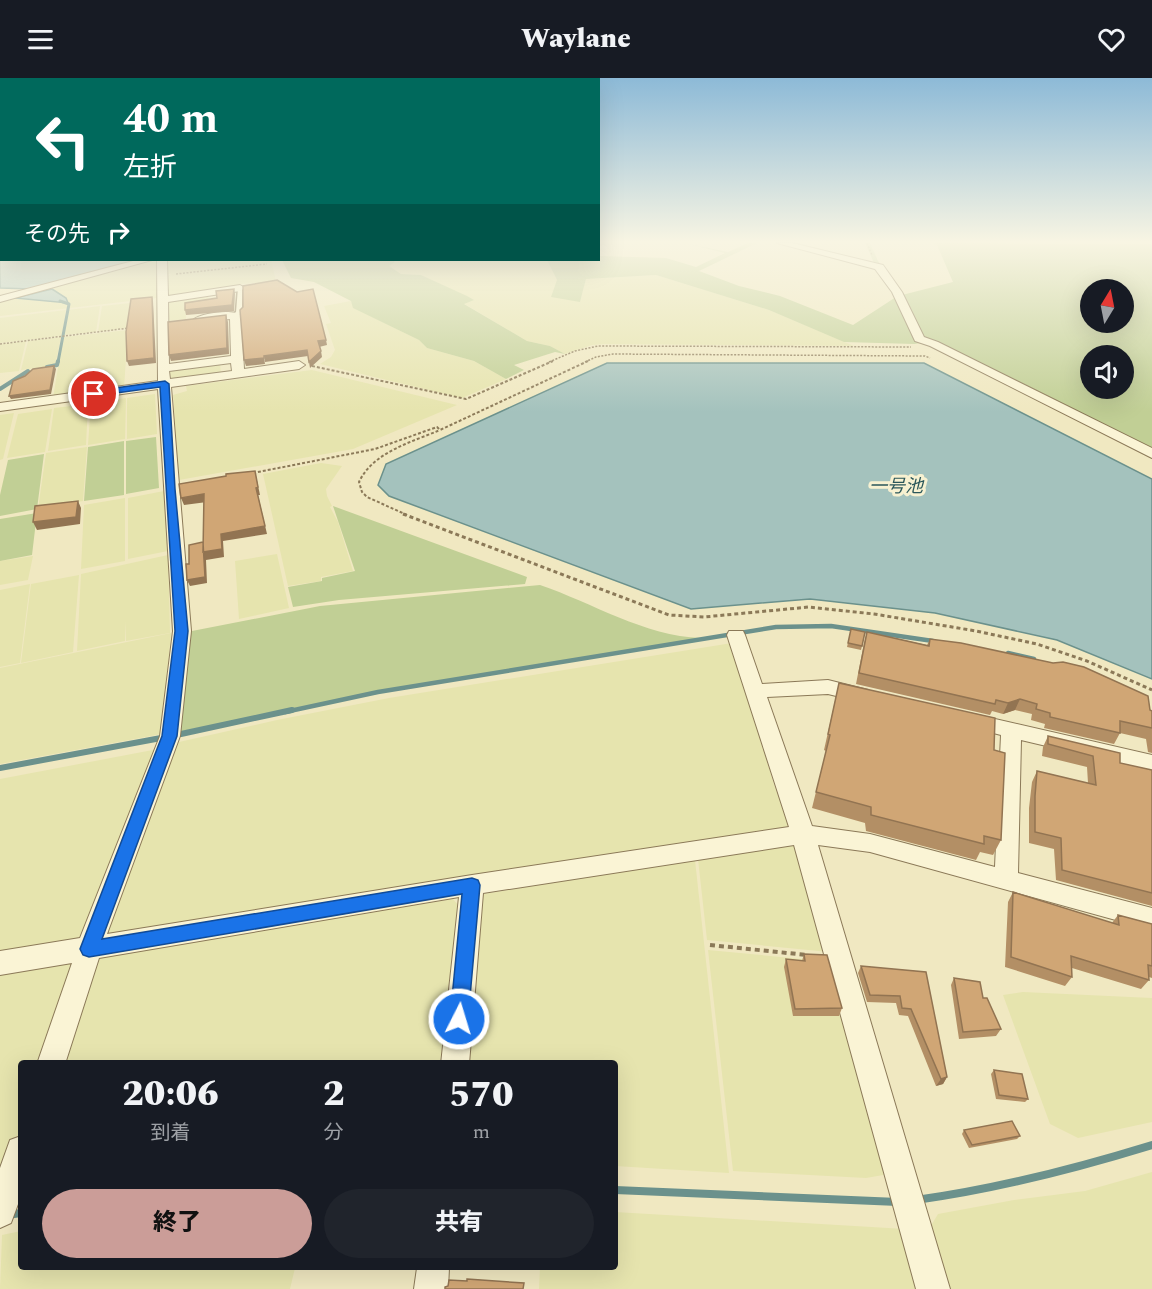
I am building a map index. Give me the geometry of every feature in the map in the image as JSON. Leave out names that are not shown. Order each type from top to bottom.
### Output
[{"type":"street","points":[[52,1060],[89,949],[170,736],[182,631],[163,368],[176,322],[162,300],[165,300]]},
{"type":"street","points":[[901,300],[919,339],[925,343],[934,344],[1152,454]]},
{"type":"street","points":[[176,322],[235,315],[238,374]]},
{"type":"street","points":[[163,368],[237,359]]},
{"type":"street","points":[[0,407],[299,365]]},
{"type":"street","points":[[736,635],[803,834],[933,1289]]},
{"type":"street","points":[[763,690],[828,687],[885,700]]},
{"type":"street","points":[[954,717],[1152,763]]},
{"type":"street","points":[[1006,879],[1011,730]]},
{"type":"street","points":[[0,963],[472,885],[803,834],[870,843],[1152,920]]},
{"type":"street","points":[[455,1060],[472,885]]},
{"type":"street","points":[[0,1212],[18,1160]]},
{"type":"street","points":[[431,1289],[433,1270]]},
{"type":"lane","points":[[235,315],[239,313],[240,300]]},
{"type":"path","points":[[0,344],[176,322]]},
{"type":"path","points":[[299,365],[317,366],[466,399],[575,351],[598,345],[899,348],[925,343]]},
{"type":"path","points":[[935,360],[925,356],[613,354],[596,357],[381,455],[367,468],[361,478],[360,488],[362,493],[386,507],[669,615],[698,618],[759,610],[811,608],[850,611],[976,630],[1024,641],[1080,658],[1152,690]]},
{"type":"path","points":[[248,474],[375,449],[437,427],[440,430]]},
{"type":"path","points":[[710,945],[838,958]]},
{"type":"shaded area","points":[[6,300],[144,300],[0,316],[0,301]]},
{"type":"shaded area","points":[[208,300],[209,304],[186,307],[186,319],[168,321],[167,301]]},
{"type":"shaded area","points":[[473,300],[577,300],[580,302],[581,300],[735,300],[769,310],[854,346],[604,344],[592,345],[565,354],[550,346],[527,341],[463,303]]},
{"type":"shaded area","points":[[351,301],[354,308],[419,340],[427,348],[474,361],[506,379],[462,398],[320,364],[331,357],[335,350],[326,324],[331,323],[324,306]]},
{"type":"shaded area","points":[[130,303],[127,328],[98,332],[102,306]]},
{"type":"shaded area","points":[[100,306],[96,332],[64,335],[68,310]]},
{"type":"shaded area","points":[[66,310],[62,336],[0,343],[0,318]]},
{"type":"shaded area","points":[[128,330],[124,388],[53,398],[63,337]]},
{"type":"shaded area","points":[[61,337],[55,366],[21,370],[28,341]]},
{"type":"shaded area","points":[[26,341],[19,371],[0,373],[0,344]]},
{"type":"shaded area","points":[[220,363],[221,375],[170,379],[170,369]]},
{"type":"shaded area","points":[[312,370],[457,405],[353,449],[179,480],[173,395],[187,391],[186,386]]},
{"type":"shaded area","points":[[155,394],[157,434],[127,439],[127,398]]},
{"type":"shaded area","points":[[126,398],[125,439],[88,445],[91,403]]},
{"type":"shaded area","points":[[88,404],[86,445],[48,451],[54,408]]},
{"type":"shaded area","points":[[52,409],[45,452],[7,458],[18,414]]},
{"type":"shaded area","points":[[14,413],[3,459],[0,460],[0,415]]},
{"type":"shaded area","points":[[87,447],[83,501],[38,509],[46,453]]},
{"type":"shaded area","points":[[321,463],[342,466],[326,489],[332,506],[330,507],[338,522],[353,571],[321,577],[321,581],[288,586],[263,474]]},
{"type":"shaded area","points":[[164,491],[168,551],[128,559],[128,498]]},
{"type":"shaded area","points":[[125,498],[125,561],[81,569],[84,505]]},
{"type":"shaded area","points":[[277,554],[289,608],[239,619],[235,561]]},
{"type":"shaded area","points":[[168,555],[170,633],[126,641],[126,621],[125,641],[77,651],[81,574]]},
{"type":"shaded area","points":[[33,556],[28,580],[0,585],[0,561]]},
{"type":"shaded area","points":[[79,575],[73,652],[21,663],[31,584]]},
{"type":"shaded area","points":[[30,584],[20,663],[0,667],[0,590]]},
{"type":"shaded area","points":[[171,633],[162,734],[0,764],[0,668]]},
{"type":"shaded area","points":[[732,643],[774,785],[790,826],[107,936],[173,748],[179,742],[389,698]]},
{"type":"shaded area","points":[[158,749],[86,941],[0,955],[0,779]]},
{"type":"shaded area","points":[[795,843],[829,952],[707,940],[698,859]]},
{"type":"shaded area","points":[[695,860],[729,1173],[618,1166],[618,1060],[461,1060],[477,895]]},
{"type":"shaded area","points":[[453,899],[458,905],[440,1060],[62,1060],[98,957]]},
{"type":"shaded area","points":[[708,950],[834,962],[889,1174],[866,1178],[733,1171]]},
{"type":"shaded area","points":[[85,959],[47,1060],[18,1060],[18,1140],[0,1185],[0,973]]},
{"type":"shaded area","points":[[1023,992],[1152,998],[1152,1122],[1078,1138],[1050,1124],[1003,995]]},
{"type":"shaded area","points":[[1152,1172],[1152,1289],[946,1289],[929,1229],[938,1214],[1014,1200],[1085,1191]]},
{"type":"shaded area","points":[[618,1212],[905,1229],[920,1289],[539,1289],[540,1270],[618,1270]]},
{"type":"shaded area","points":[[18,1232],[18,1270],[295,1270],[290,1289],[0,1289],[2,1235]]},
{"type":"green space","points":[[348,300],[473,300],[464,304],[527,341],[550,346],[565,354],[555,352],[514,365],[524,370],[506,379],[474,361],[427,348],[419,340],[353,308]]},
{"type":"green space","points":[[735,300],[789,300],[853,325],[892,300],[1080,300],[1080,333],[1134,333],[1134,300],[1152,300],[1152,449],[934,341],[914,344],[844,342],[769,310]]},
{"type":"green space","points":[[156,437],[159,488],[126,494],[126,441]]},
{"type":"green space","points":[[124,441],[124,495],[84,501],[88,447]]},
{"type":"green space","points":[[44,454],[37,509],[0,516],[0,495],[8,460]]},
{"type":"green space","points":[[333,506],[527,577],[525,584],[339,600],[293,607],[288,587],[322,581],[322,578],[355,571]]},
{"type":"green space","points":[[37,513],[32,555],[0,561],[0,519]]},
{"type":"green space","points":[[540,585],[639,625],[680,636],[701,638],[389,689],[178,732],[186,636],[192,631],[320,606]]},
{"type":"water","points":[[31,300],[67,300],[68,303]]},
{"type":"water","name":"一号池","points":[[607,363],[924,363],[1152,479],[1152,679],[1057,640],[935,613],[810,599],[691,609],[389,496],[378,485],[386,464]]},
{"type":"building","points":[[131,300],[152,300],[154,358],[127,361],[126,332]]},
{"type":"building","points":[[207,300],[233,300],[232,305],[185,310],[185,303]]},
{"type":"building","points":[[243,300],[316,300],[326,340],[318,341],[321,351],[309,362],[307,350],[244,360],[240,310],[243,307]]},
{"type":"building","points":[[226,315],[227,348],[169,355],[168,322]]},
{"type":"building","points":[[54,366],[50,390],[9,396],[13,381],[25,376],[33,369]]},
{"type":"building","points":[[255,471],[258,487],[256,488],[265,526],[221,534],[222,549],[203,552],[204,494],[181,498],[179,484],[226,476],[226,474]]},
{"type":"building","points":[[78,501],[76,517],[33,522],[35,506]]},
{"type":"building","points":[[203,542],[205,577],[187,580],[186,564],[189,564],[189,545]]},
{"type":"building","points":[[851,629],[865,632],[862,646],[848,643]]},
{"type":"building","points":[[867,632],[929,646],[930,639],[961,643],[1053,663],[1063,662],[1084,667],[1148,696],[1152,711],[1152,728],[1120,721],[1120,733],[1050,717],[1050,713],[1036,709],[1037,704],[1020,699],[1008,703],[996,700],[995,704],[859,673]]},
{"type":"building","points":[[839,683],[995,718],[994,750],[1005,753],[1001,840],[984,836],[984,844],[871,815],[871,807],[816,792],[830,735],[828,734]]},
{"type":"building","points":[[1048,736],[1120,753],[1120,763],[1152,770],[1152,893],[1062,870],[1061,838],[1035,832],[1037,771],[1096,785],[1093,756],[1048,744]]},
{"type":"building","points":[[1013,892],[1119,925],[1118,915],[1152,924],[1152,966],[1148,965],[1149,980],[1071,956],[1072,977],[1011,957]]},
{"type":"building","points":[[804,954],[827,955],[842,1008],[795,1009],[786,959],[805,961]]},
{"type":"building","points":[[861,966],[926,972],[947,1077],[941,1079],[911,1009],[902,1008],[900,996],[870,995]]},
{"type":"building","points":[[954,978],[980,982],[983,998],[987,998],[1001,1029],[963,1032]]},
{"type":"building","points":[[994,1070],[1022,1074],[1028,1099],[999,1095]]},
{"type":"building","points":[[1012,1121],[1020,1136],[972,1145],[964,1130]]},
{"type":"building","points":[[467,1279],[524,1283],[523,1289],[445,1289],[449,1280],[467,1281]]},
{"type":"waterway","points":[[58,362],[69,304],[60,301]]},
{"type":"waterway","points":[[47,367],[57,365],[58,361]]},
{"type":"waterway","points":[[0,389],[28,371]]},
{"type":"waterway","points":[[285,712],[378,692],[776,627],[831,626],[933,641]]},
{"type":"waterway","points":[[1008,653],[1034,659]]},
{"type":"waterway","points":[[181,734],[292,710]]},
{"type":"waterway","points":[[0,768],[161,738]]},
{"type":"waterway","points":[[916,1200],[1035,1177],[1152,1145]]},
{"type":"waterway","points":[[618,1190],[898,1202]]},
{"type":"waterway","points":[[0,1216],[18,1213]]},
{"type":"route","points":[[94,394],[165,384],[170,489],[182,631],[170,736],[89,949],[472,885],[459,1019]]}]
